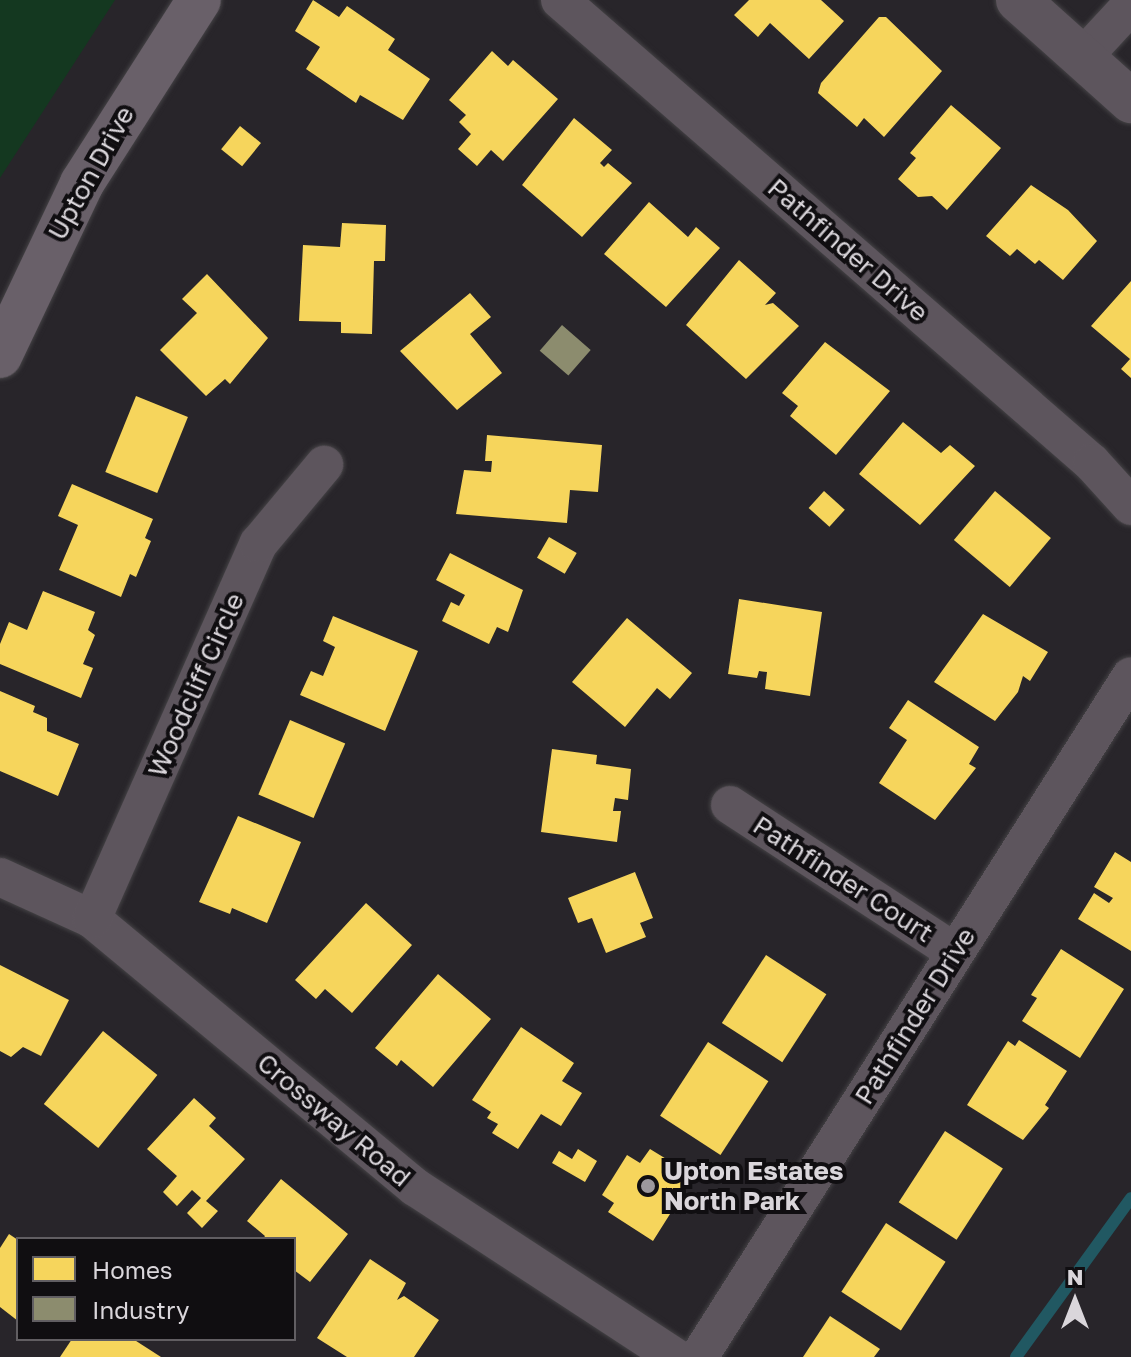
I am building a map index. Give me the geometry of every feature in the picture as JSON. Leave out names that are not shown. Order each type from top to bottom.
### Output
[{"type":"main road","name":"Upton Drive","points":[[0,356],[82,183],[146,75],[199,0]]},
{"type":"street","name":"Pathfinder Drive","points":[[560,0],[1092,463],[1131,506]]},
{"type":"street","points":[[1018,0],[1131,101]]},
{"type":"street","points":[[1082,58],[1131,5]]},
{"type":"street","name":"Woodcliff Circle","points":[[92,919],[259,543],[324,465]]},
{"type":"street","name":"Pathfinder Drive","points":[[699,1357],[1131,676]]},
{"type":"street","name":"Pathfinder Court","points":[[730,805],[955,952]]},
{"type":"street","name":"Crossway Road","points":[[0,877],[92,919],[415,1187],[675,1357]]},
{"type":"green space","points":[[0,0],[115,0],[0,178]]},
{"type":"building: Homes","points":[[313,0],[339,17],[347,6],[395,39],[388,50],[430,79],[403,120],[360,95],[356,103],[306,69],[320,47],[295,31]]},
{"type":"building: Homes","points":[[749,0],[821,0],[844,21],[809,59],[770,23],[758,37],[734,15]]},
{"type":"building: Homes","points":[[879,17],[886,17],[942,71],[884,137],[864,118],[857,127],[818,93],[821,83]]},
{"type":"building: Homes","points":[[492,51],[508,66],[513,60],[558,99],[503,161],[491,150],[477,166],[458,149],[471,134],[459,122],[466,115],[449,100]]},
{"type":"building: Homes","points":[[951,105],[1001,148],[947,210],[932,196],[918,197],[898,179],[916,158],[910,153]]},
{"type":"building: Homes","points":[[574,118],[612,150],[600,163],[604,167],[608,163],[632,183],[582,237],[522,185]]},
{"type":"building: Homes","points":[[240,126],[261,143],[242,166],[221,149]]},
{"type":"building: Homes","points":[[1031,185],[1068,210],[1097,241],[1063,280],[1039,260],[1035,264],[1017,249],[1010,256],[986,236]]},
{"type":"building: Homes","points":[[649,202],[688,237],[696,227],[720,248],[666,307],[604,254]]},
{"type":"building: Homes","points":[[342,223],[386,225],[385,261],[374,261],[372,334],[341,333],[341,322],[299,321],[303,245],[340,247]]},
{"type":"building: Homes","points":[[739,260],[776,293],[765,305],[773,303],[799,326],[746,379],[686,325]]},
{"type":"building: Homes","points":[[207,274],[268,338],[230,384],[225,379],[206,396],[160,350],[197,313],[182,299]]},
{"type":"building: Homes","points":[[1131,281],[1131,378],[1121,369],[1130,359],[1091,326]]},
{"type":"building: Homes","points":[[470,293],[491,317],[470,334],[502,373],[457,410],[400,351]]},
{"type":"building: Homes","points":[[825,342],[890,391],[836,455],[790,416],[798,406],[782,393]]},
{"type":"building: Homes","points":[[136,396],[188,417],[157,493],[105,472]]},
{"type":"building: Homes","points":[[903,422],[941,453],[950,445],[975,466],[920,525],[859,474]]},
{"type":"building: Homes","points":[[487,435],[602,445],[598,492],[570,490],[567,523],[456,514],[464,470],[491,472],[492,461],[485,461]]},
{"type":"building: Homes","points":[[72,484],[153,519],[145,538],[151,541],[136,577],[130,574],[121,597],[59,570],[78,525],[58,516]]},
{"type":"building: Homes","points":[[824,491],[845,510],[829,527],[809,508]]},
{"type":"building: Homes","points":[[995,491],[1051,538],[1010,587],[954,540]]},
{"type":"building: Homes","points":[[549,537],[577,553],[565,574],[537,558]]},
{"type":"building: Homes","points":[[450,553],[523,590],[508,632],[497,627],[489,644],[442,621],[451,602],[459,606],[465,595],[436,580]]},
{"type":"building: Homes","points":[[43,591],[95,612],[88,630],[95,635],[83,664],[93,668],[81,698],[0,664],[0,644],[9,622],[27,630]]},
{"type":"building: Homes","points":[[739,599],[822,612],[810,696],[765,689],[767,672],[759,671],[757,678],[728,674]]},
{"type":"building: Homes","points":[[983,614],[1048,652],[1030,681],[1023,676],[1018,692],[995,721],[934,682]]},
{"type":"building: Homes","points":[[333,616],[418,651],[385,731],[300,695],[311,671],[323,676],[335,647],[323,641]]},
{"type":"building: Homes","points":[[627,618],[692,673],[670,699],[657,688],[625,727],[572,682]]},
{"type":"building: Homes","points":[[0,691],[35,706],[33,712],[47,718],[47,731],[79,744],[58,796],[0,771]]},
{"type":"building: Homes","points":[[908,700],[979,747],[969,764],[976,768],[935,820],[879,783],[907,740],[889,728]]},
{"type":"building: Homes","points":[[290,720],[345,743],[314,818],[258,795]]},
{"type":"building: Homes","points":[[552,749],[597,755],[596,764],[631,769],[628,800],[615,798],[613,811],[621,811],[617,842],[541,832]]},
{"type":"building: Homes","points":[[238,816],[301,842],[267,923],[232,908],[230,914],[199,902]]},
{"type":"building: Homes","points":[[1115,852],[1131,862],[1131,951],[1078,919],[1094,893],[1109,903],[1113,898],[1094,887]]},
{"type":"building: Homes","points":[[635,872],[653,918],[640,923],[646,937],[606,953],[592,918],[578,923],[568,898]]},
{"type":"building: Homes","points":[[366,903],[412,945],[352,1013],[325,989],[316,999],[295,980]]},
{"type":"building: Homes","points":[[1061,949],[1124,989],[1080,1058],[1022,1021],[1037,998],[1031,995]]},
{"type":"building: Homes","points":[[766,955],[826,994],[782,1062],[722,1023]]},
{"type":"building: Homes","points":[[0,965],[69,1000],[41,1056],[23,1047],[11,1057],[0,1051]]},
{"type":"building: Homes","points":[[438,974],[491,1019],[433,1087],[401,1060],[397,1066],[375,1048]]},
{"type":"building: Homes","points":[[521,1027],[574,1063],[562,1081],[582,1093],[561,1126],[541,1114],[518,1149],[492,1133],[498,1124],[487,1118],[491,1112],[472,1100]]},
{"type":"building: Homes","points":[[103,1031],[157,1075],[98,1148],[44,1104]]},
{"type":"building: Homes","points":[[1019,1040],[1067,1071],[1045,1105],[1049,1108],[1023,1140],[967,1105],[1008,1041],[1015,1046]]},
{"type":"building: Homes","points":[[708,1042],[768,1081],[720,1155],[660,1116]]},
{"type":"building: Homes","points":[[194,1098],[216,1118],[209,1126],[245,1159],[206,1201],[218,1211],[202,1228],[187,1213],[201,1198],[192,1190],[177,1206],[163,1192],[177,1176],[147,1149]]},
{"type":"building: Homes","points":[[945,1131],[1003,1169],[957,1240],[899,1202]]},
{"type":"building: Homes","points":[[578,1149],[597,1161],[585,1182],[552,1163],[559,1151],[572,1159]]},
{"type":"building: Homes","name":"Upton Estates North Park","points":[[650,1149],[694,1176],[653,1241],[608,1212],[614,1203],[602,1195],[627,1155],[640,1163]]},
{"type":"building: Homes","points":[[281,1179],[348,1234],[310,1282],[296,1272],[296,1237],[264,1237],[247,1221]]},
{"type":"building: Homes","points":[[886,1223],[946,1262],[901,1330],[841,1292]]},
{"type":"building: Homes","points":[[9,1234],[16,1239],[16,1319],[0,1307],[0,1248]]},
{"type":"building: Homes","points":[[370,1259],[406,1283],[397,1300],[404,1296],[439,1320],[414,1357],[347,1357],[317,1338]]},
{"type":"building: Homes","points":[[830,1316],[880,1349],[874,1357],[803,1357]]},
{"type":"building: Homes","points":[[71,1341],[136,1341],[161,1357],[60,1357]]},
{"type":"building: Industry","points":[[562,325],[591,350],[568,376],[540,351]]},
{"type":"waterway","points":[[1016,1357],[1131,1198]]},
{"type":"place","name":"Upton Estates North Park","points":[[648,1186]]}]
